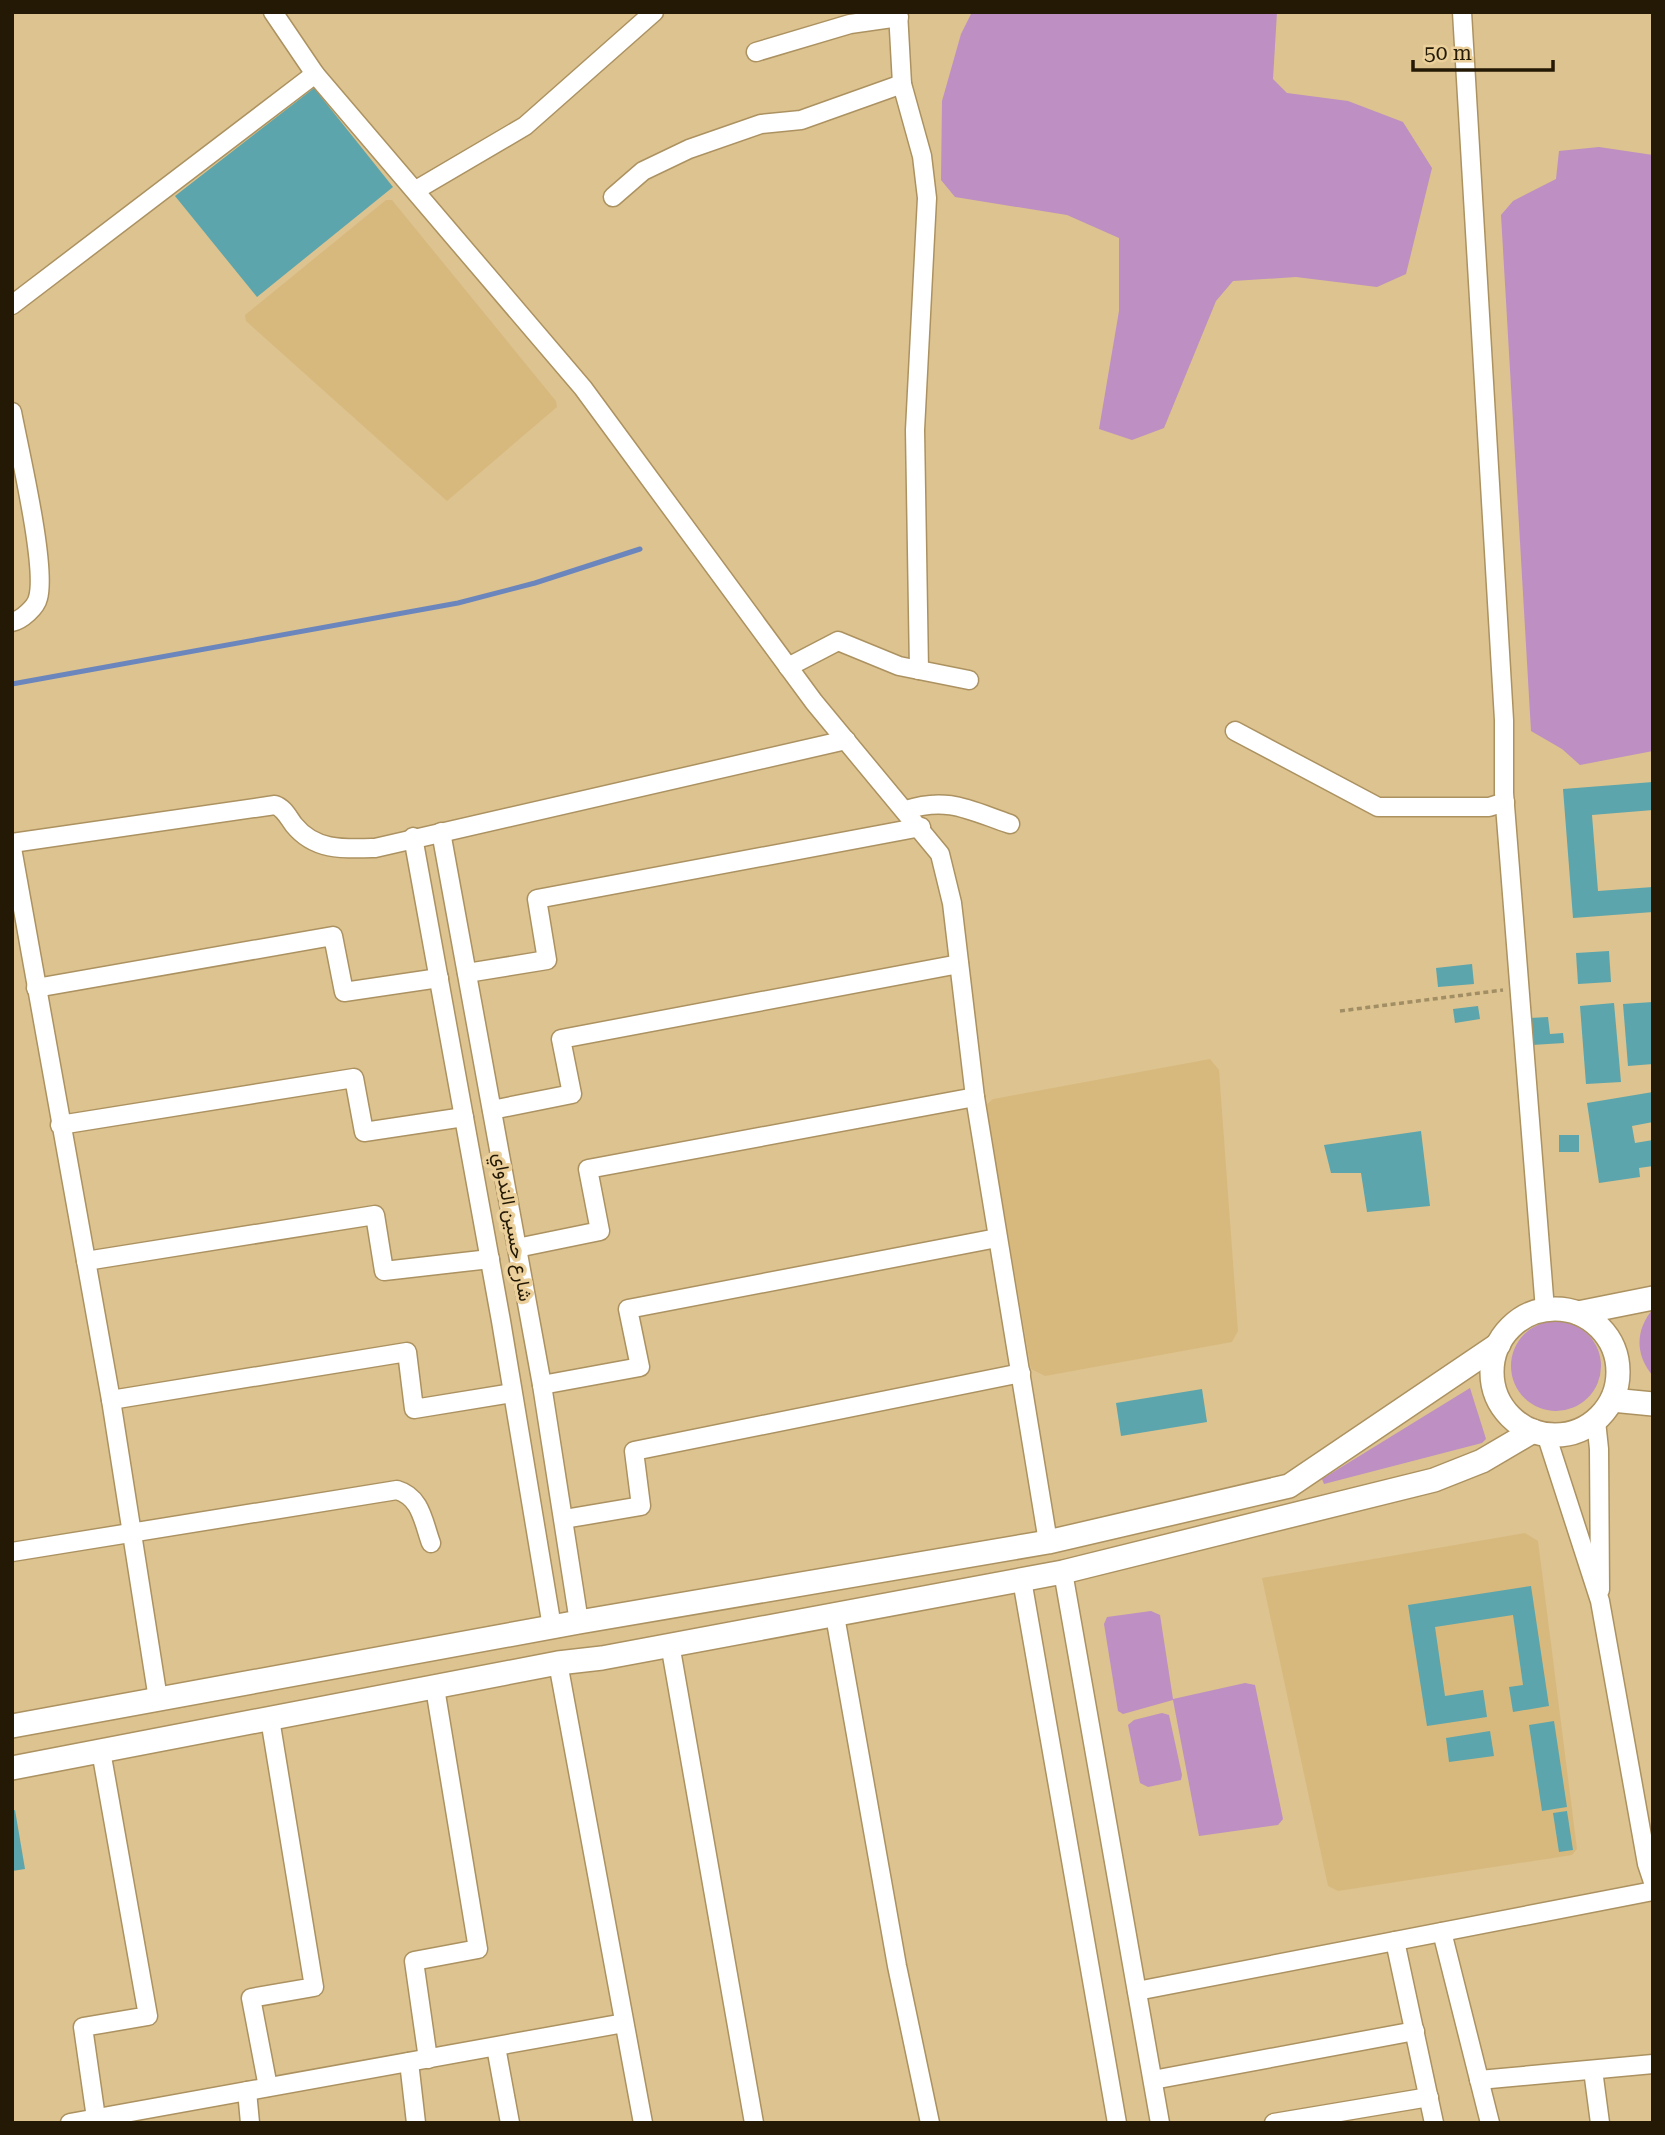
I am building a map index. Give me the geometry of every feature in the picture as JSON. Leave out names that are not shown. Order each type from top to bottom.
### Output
[{"type":"main road","points":[[12,1726],[579,1622],[1048,1542],[1289,1486],[1499,1344],[1515,1324],[1545,1310],[1577,1313],[1653,1298]]},
{"type":"main road","points":[[12,1768],[558,1663],[1063,1572],[1434,1480],[1540,1433],[1573,1433],[1596,1421],[1612,1400],[1619,1375],[1614,1349],[1600,1327],[1577,1313]]},
{"type":"main road","points":[[1499,1344],[1492,1370],[1497,1395],[1511,1417],[1540,1433]]},
{"type":"main road","points":[[1612,1400],[1653,1404]]},
{"type":"street","points":[[273,12],[315,74],[583,388],[788,667],[940,854],[952,904],[975,1097],[1048,1542]]},
{"type":"street","points":[[416,190],[525,126],[654,12]]},
{"type":"street","points":[[1462,12],[1503,706],[1505,798],[1545,1310]]},
{"type":"street","points":[[756,52],[850,24],[898,14],[902,84],[922,156],[927,198],[915,430],[919,670]]},
{"type":"street","points":[[12,305],[315,74]]},
{"type":"street","points":[[613,197],[643,171],[689,149],[761,124],[801,120],[902,84]]},
{"type":"street","points":[[12,412],[39,567],[38,599],[20,621],[12,622]]},
{"type":"street","points":[[788,667],[838,641],[865,654],[919,670],[969,680]]},
{"type":"street","points":[[1235,731],[1378,807],[1489,807],[1505,798]]},
{"type":"street","points":[[158,1699],[111,1401],[12,846],[275,805],[282,807],[307,838],[335,849],[375,848],[413,837],[846,740]]},
{"type":"street","points":[[906,810],[928,802],[951,804],[1010,824]]},
{"type":"street","points":[[467,973],[547,960],[537,898],[920,827]]},
{"type":"street","name":"شارع حسين الندواي","points":[[441,832],[542,1385],[579,1622]]},
{"type":"street","name":"شارع حسين الندواي","points":[[413,837],[490,1259],[552,1627]]},
{"type":"street","points":[[36,988],[333,936],[344,992],[439,978]]},
{"type":"street","points":[[492,1110],[572,1094],[561,1039],[958,964]]},
{"type":"street","points":[[60,1125],[354,1078],[364,1132],[464,1117]]},
{"type":"street","points":[[517,1248],[600,1231],[588,1169],[975,1097]]},
{"type":"street","points":[[86,1261],[375,1214],[384,1271],[490,1259]]},
{"type":"street","points":[[542,1385],[640,1367],[628,1309],[997,1238]]},
{"type":"street","points":[[111,1401],[407,1352],[414,1409],[512,1393]]},
{"type":"street","points":[[564,1519],[641,1506],[634,1451],[1021,1373]]},
{"type":"street","points":[[1596,1421],[1600,1461],[1600,1601]]},
{"type":"street","points":[[1540,1433],[1600,1601],[1646,1831],[1653,1882]]},
{"type":"street","points":[[12,1552],[397,1490],[408,1493],[416,1502],[431,1543]]},
{"type":"street","points":[[1063,1572],[1160,2123]]},
{"type":"street","points":[[1022,1580],[1117,2123]]},
{"type":"street","points":[[835,1615],[897,1966],[930,2123]]},
{"type":"street","points":[[670,1644],[754,2123]]},
{"type":"street","points":[[558,1663],[643,2123]]},
{"type":"street","points":[[428,2059],[414,1961],[478,1949],[435,1688]]},
{"type":"street","points":[[268,2087],[251,1998],[314,1987],[270,1719]]},
{"type":"street","points":[[101,1751],[148,2017],[83,2027],[83,2121],[624,2023]]},
{"type":"street","points":[[1137,1991],[1653,1891]]},
{"type":"street","points":[[1442,1932],[1490,2123]]},
{"type":"street","points":[[1395,1941],[1434,2123]]},
{"type":"street","points":[[1153,2080],[1415,2031]]},
{"type":"street","points":[[496,2046],[510,2123]]},
{"type":"street","points":[[410,2062],[416,2123]]},
{"type":"street","points":[[1479,2080],[1653,2064]]},
{"type":"street","points":[[1593,2070],[1600,2123]]},
{"type":"street","points":[[247,2091],[250,2123]]},
{"type":"street","points":[[1274,2123],[1429,2097]]},
{"type":"path","points":[[1339,1011],[1519,988]]},
{"type":"shaded area","points":[[972,12],[1277,12],[1273,79],[1287,93],[1348,101],[1403,122],[1432,168],[1406,274],[1377,287],[1296,277],[1233,281],[1216,301],[1164,428],[1132,440],[1099,429],[1119,311],[1119,238],[1067,215],[955,197],[941,180],[942,101],[961,34]]},
{"type":"shaded area","points":[[1599,147],[1653,155],[1653,751],[1580,765],[1562,749],[1531,731],[1501,215],[1513,201],[1556,179],[1559,151]]},
{"type":"shaded area","points":[[386,200],[392,200],[556,401],[557,407],[447,501],[246,321],[245,315]]},
{"type":"shaded area","points":[[1210,1059],[1219,1070],[1238,1331],[1232,1342],[1045,1376],[1031,1369],[986,1105],[993,1099]]},
{"type":"shaded area","points":[[1653,1309],[1653,1376],[1640,1351],[1640,1334]]},
{"type":"shaded area","points":[[1556,1321],[1573,1324],[1588,1334],[1598,1349],[1601,1366],[1598,1383],[1588,1398],[1573,1408],[1556,1411],[1539,1408],[1524,1398],[1514,1383],[1511,1366],[1514,1349],[1524,1334],[1539,1324]]},
{"type":"shaded area","points":[[1470,1388],[1486,1439],[1482,1443],[1324,1484],[1322,1479]]},
{"type":"shaded area","points":[[1525,1533],[1538,1541],[1577,1849],[1572,1855],[1338,1891],[1328,1886],[1262,1578]]},
{"type":"shaded area","points":[[1151,1611],[1160,1615],[1173,1699],[1245,1683],[1255,1685],[1283,1819],[1278,1825],[1199,1836],[1173,1700],[1123,1714],[1118,1711],[1104,1624],[1107,1617]]},
{"type":"shaded area","points":[[1162,1713],[1169,1715],[1182,1775],[1181,1780],[1148,1787],[1140,1783],[1128,1725],[1134,1720]]},
{"type":"building","points":[[314,88],[393,187],[257,297],[175,196]]},
{"type":"building","points":[[1653,782],[1653,810],[1592,815],[1598,891],[1653,887],[1653,912],[1573,918],[1563,789]]},
{"type":"building","points":[[1609,951],[1611,982],[1578,984],[1576,953]]},
{"type":"building","points":[[1472,964],[1474,984],[1438,987],[1436,968]]},
{"type":"building","points":[[1653,1002],[1653,1064],[1628,1066],[1623,1004]]},
{"type":"building","points":[[1614,1003],[1621,1082],[1586,1084],[1580,1006]]},
{"type":"building","points":[[1478,1006],[1480,1019],[1455,1023],[1453,1009]]},
{"type":"building","points":[[1548,1017],[1550,1034],[1563,1033],[1564,1043],[1532,1045],[1530,1018]]},
{"type":"building","points":[[1653,1092],[1653,1122],[1632,1126],[1635,1143],[1653,1140],[1653,1166],[1639,1168],[1640,1177],[1599,1183],[1587,1103]]},
{"type":"building","points":[[1421,1131],[1430,1206],[1367,1212],[1361,1173],[1331,1173],[1324,1145]]},
{"type":"building","points":[[1559,1135],[1579,1135],[1579,1152],[1559,1152]]},
{"type":"building","points":[[1202,1389],[1207,1422],[1121,1436],[1116,1403]]},
{"type":"building","points":[[1531,1586],[1549,1706],[1513,1712],[1509,1687],[1523,1685],[1513,1615],[1435,1627],[1445,1696],[1483,1690],[1487,1717],[1427,1726],[1408,1605]]},
{"type":"building","points":[[1554,1721],[1567,1807],[1542,1811],[1529,1725]]},
{"type":"building","points":[[1490,1731],[1494,1756],[1449,1762],[1446,1738]]},
{"type":"building","points":[[15,1810],[25,1869],[12,1871],[12,1811]]},
{"type":"building","points":[[1567,1811],[1573,1850],[1559,1852],[1553,1813]]},
{"type":"waterway","points":[[12,684],[458,603],[535,583],[640,549]]}]
